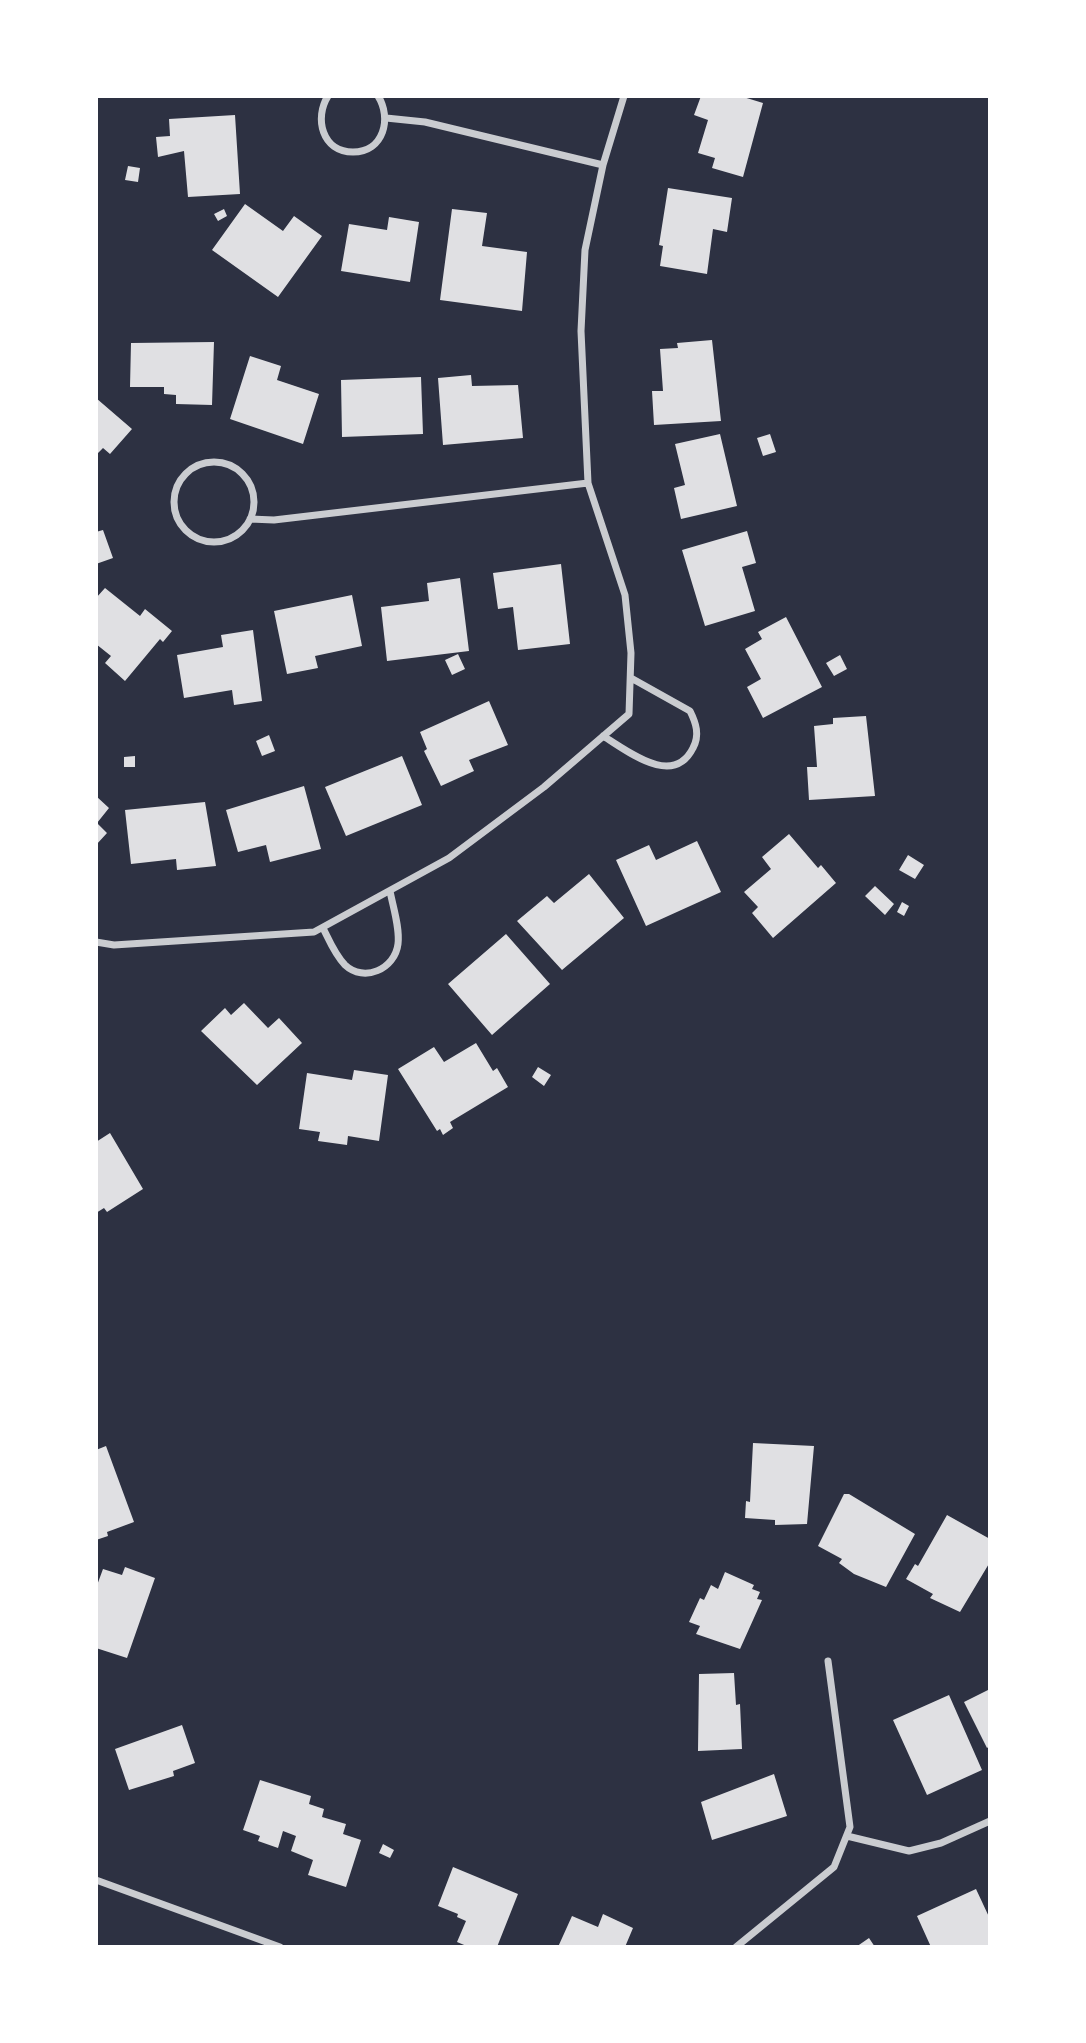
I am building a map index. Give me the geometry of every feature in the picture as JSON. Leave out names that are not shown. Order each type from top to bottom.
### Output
[{"type":"street","points":[[328,96],[320,119],[322,131],[340,149],[353,152],[366,149],[377,142],[384,131],[386,118],[377,96]]},
{"type":"street","points":[[96,942],[114,945],[314,932],[449,858],[544,787],[629,714],[631,653],[625,595],[588,483],[581,331],[585,250],[603,165],[624,96]]},
{"type":"street","points":[[386,118],[425,122],[603,165]]},
{"type":"street","points":[[250,519],[253,492],[237,469],[211,462],[186,473],[178,485],[175,512],[181,524],[204,541],[231,538],[250,519],[274,520],[588,483]]},
{"type":"street","points":[[603,736],[650,764],[661,766],[683,760],[696,743],[697,732],[690,711],[631,678]]},
{"type":"street","points":[[323,928],[337,954],[351,970],[371,973],[381,970],[390,963],[399,941],[390,891]]},
{"type":"street","points":[[736,1947],[834,1867],[850,1826],[828,1661]]},
{"type":"street","points":[[846,1836],[909,1851],[941,1843],[990,1821]]},
{"type":"street","points":[[96,1880],[280,1947]]},
{"type":"building","points":[[701,96],[740,96],[763,103],[743,177],[712,168],[715,158],[698,153],[708,120],[694,115]]},
{"type":"building","points":[[235,115],[240,194],[188,197],[184,151],[158,157],[156,137],[170,136],[169,119]]},
{"type":"building","points":[[128,166],[140,168],[138,182],[125,180]]},
{"type":"building","points":[[668,188],[732,198],[727,232],[713,229],[707,274],[660,266],[663,246],[659,245]]},
{"type":"building","points":[[245,204],[283,231],[294,216],[322,236],[278,297],[212,250]]},
{"type":"building","points":[[224,209],[227,216],[218,221],[214,214]]},
{"type":"building","points":[[452,209],[487,213],[482,246],[527,252],[522,311],[440,300]]},
{"type":"building","points":[[389,217],[419,222],[410,282],[341,271],[349,224],[387,230]]},
{"type":"building","points":[[712,340],[721,421],[654,425],[652,391],[663,391],[660,349],[678,348],[677,343]]},
{"type":"building","points":[[214,342],[212,405],[176,404],[176,395],[164,394],[164,387],[130,387],[131,343]]},
{"type":"building","points":[[250,356],[281,366],[277,380],[319,394],[303,444],[230,419]]},
{"type":"building","points":[[471,375],[472,386],[518,385],[523,438],[443,445],[438,378]]},
{"type":"building","points":[[421,377],[423,434],[342,437],[341,380]]},
{"type":"building","points":[[96,398],[132,429],[110,454],[103,448],[96,455]]},
{"type":"building","points":[[720,434],[737,506],[681,519],[674,488],[685,485],[675,444]]},
{"type":"building","points":[[770,434],[776,452],[763,456],[757,438]]},
{"type":"building","points":[[103,530],[113,558],[96,564],[96,532]]},
{"type":"building","points":[[747,531],[756,563],[742,567],[755,611],[705,626],[682,550]]},
{"type":"building","points":[[561,564],[570,644],[518,650],[513,607],[498,609],[493,573]]},
{"type":"building","points":[[460,578],[469,651],[387,661],[381,607],[429,601],[427,583]]},
{"type":"building","points":[[105,588],[140,616],[145,609],[172,631],[163,642],[160,639],[125,681],[105,663],[111,656],[96,644],[96,598]]},
{"type":"building","points":[[352,595],[362,646],[315,656],[318,668],[287,674],[274,611]]},
{"type":"building","points":[[786,617],[822,687],[763,718],[747,687],[761,679],[745,649],[762,639],[758,632]]},
{"type":"building","points":[[253,630],[262,701],[234,705],[232,690],[184,698],[177,655],[223,647],[221,635]]},
{"type":"building","points":[[458,654],[465,669],[452,675],[445,660]]},
{"type":"building","points":[[840,655],[847,669],[834,676],[826,663]]},
{"type":"building","points":[[489,701],[508,745],[469,760],[474,771],[441,786],[424,751],[427,749],[420,732]]},
{"type":"building","points":[[866,716],[875,796],[809,800],[807,767],[817,767],[814,726],[833,724],[833,718]]},
{"type":"building","points":[[269,735],[275,751],[262,756],[256,741]]},
{"type":"building","points":[[135,756],[135,767],[124,767],[124,757]]},
{"type":"building","points":[[402,756],[422,805],[346,836],[325,787]]},
{"type":"building","points":[[304,786],[321,849],[270,862],[266,845],[238,852],[226,810]]},
{"type":"building","points":[[96,796],[109,808],[97,823],[107,833],[96,845]]},
{"type":"building","points":[[205,802],[216,866],[177,870],[176,859],[131,864],[125,810]]},
{"type":"building","points":[[789,834],[818,868],[821,865],[836,883],[773,938],[752,913],[758,907],[744,892],[771,869],[762,857]]},
{"type":"building","points":[[697,841],[721,892],[646,926],[616,860],[649,845],[656,860]]},
{"type":"building","points":[[908,855],[924,865],[915,879],[899,870]]},
{"type":"building","points":[[589,874],[624,918],[562,970],[517,921],[547,896],[554,903]]},
{"type":"building","points":[[875,886],[894,904],[885,915],[865,896]]},
{"type":"building","points":[[902,902],[909,906],[904,916],[897,912]]},
{"type":"building","points":[[506,934],[550,984],[492,1035],[448,984]]},
{"type":"building","points":[[244,1003],[268,1028],[279,1018],[302,1043],[257,1085],[201,1031],[225,1008],[231,1015]]},
{"type":"building","points":[[476,1043],[493,1071],[497,1068],[508,1087],[450,1122],[453,1128],[443,1135],[440,1129],[437,1131],[398,1069],[434,1047],[444,1062]]},
{"type":"building","points":[[538,1067],[551,1075],[544,1086],[532,1077]]},
{"type":"building","points":[[354,1070],[388,1075],[379,1141],[348,1136],[347,1145],[318,1141],[320,1132],[299,1129],[307,1073],[352,1080]]},
{"type":"building","points":[[110,1133],[143,1189],[107,1212],[104,1208],[96,1213],[96,1142]]},
{"type":"building","points":[[753,1443],[814,1446],[807,1524],[775,1525],[775,1520],[745,1518],[746,1501],[750,1502]]},
{"type":"building","points":[[106,1446],[134,1522],[107,1532],[108,1536],[96,1540],[96,1450]]},
{"type":"building","points":[[844,1494],[849,1494],[915,1534],[886,1587],[854,1574],[839,1563],[842,1559],[818,1546]]},
{"type":"building","points":[[947,1515],[990,1539],[990,1562],[960,1612],[930,1598],[933,1594],[906,1579],[915,1564],[918,1566]]},
{"type":"building","points":[[125,1567],[155,1578],[127,1658],[96,1648],[96,1588],[103,1569],[122,1575]]},
{"type":"building","points":[[725,1572],[754,1585],[752,1589],[760,1592],[757,1599],[762,1600],[740,1649],[696,1634],[700,1626],[689,1622],[700,1598],[704,1600],[711,1585],[718,1589]]},
{"type":"building","points":[[734,1673],[736,1705],[740,1704],[742,1749],[698,1751],[699,1674]]},
{"type":"building","points":[[990,1689],[990,1746],[987,1748],[964,1702]]},
{"type":"building","points":[[949,1695],[982,1770],[927,1795],[893,1720]]},
{"type":"building","points":[[182,1725],[195,1763],[173,1771],[174,1776],[129,1790],[115,1749]]},
{"type":"building","points":[[774,1774],[787,1816],[712,1840],[701,1802]]},
{"type":"building","points":[[260,1780],[311,1796],[309,1804],[324,1809],[322,1817],[346,1824],[343,1834],[361,1840],[346,1887],[308,1875],[313,1860],[291,1851],[296,1836],[283,1831],[278,1848],[258,1841],[260,1836],[243,1830]]},
{"type":"building","points":[[383,1844],[394,1850],[390,1858],[379,1853]]},
{"type":"building","points":[[453,1867],[518,1894],[497,1947],[469,1947],[457,1942],[466,1921],[457,1917],[458,1914],[438,1906]]},
{"type":"building","points":[[976,1889],[990,1919],[990,1947],[931,1947],[917,1916]]},
{"type":"building","points":[[603,1914],[633,1928],[625,1947],[558,1947],[572,1916],[598,1927]]},
{"type":"building","points":[[869,1938],[875,1947],[856,1947]]}]
